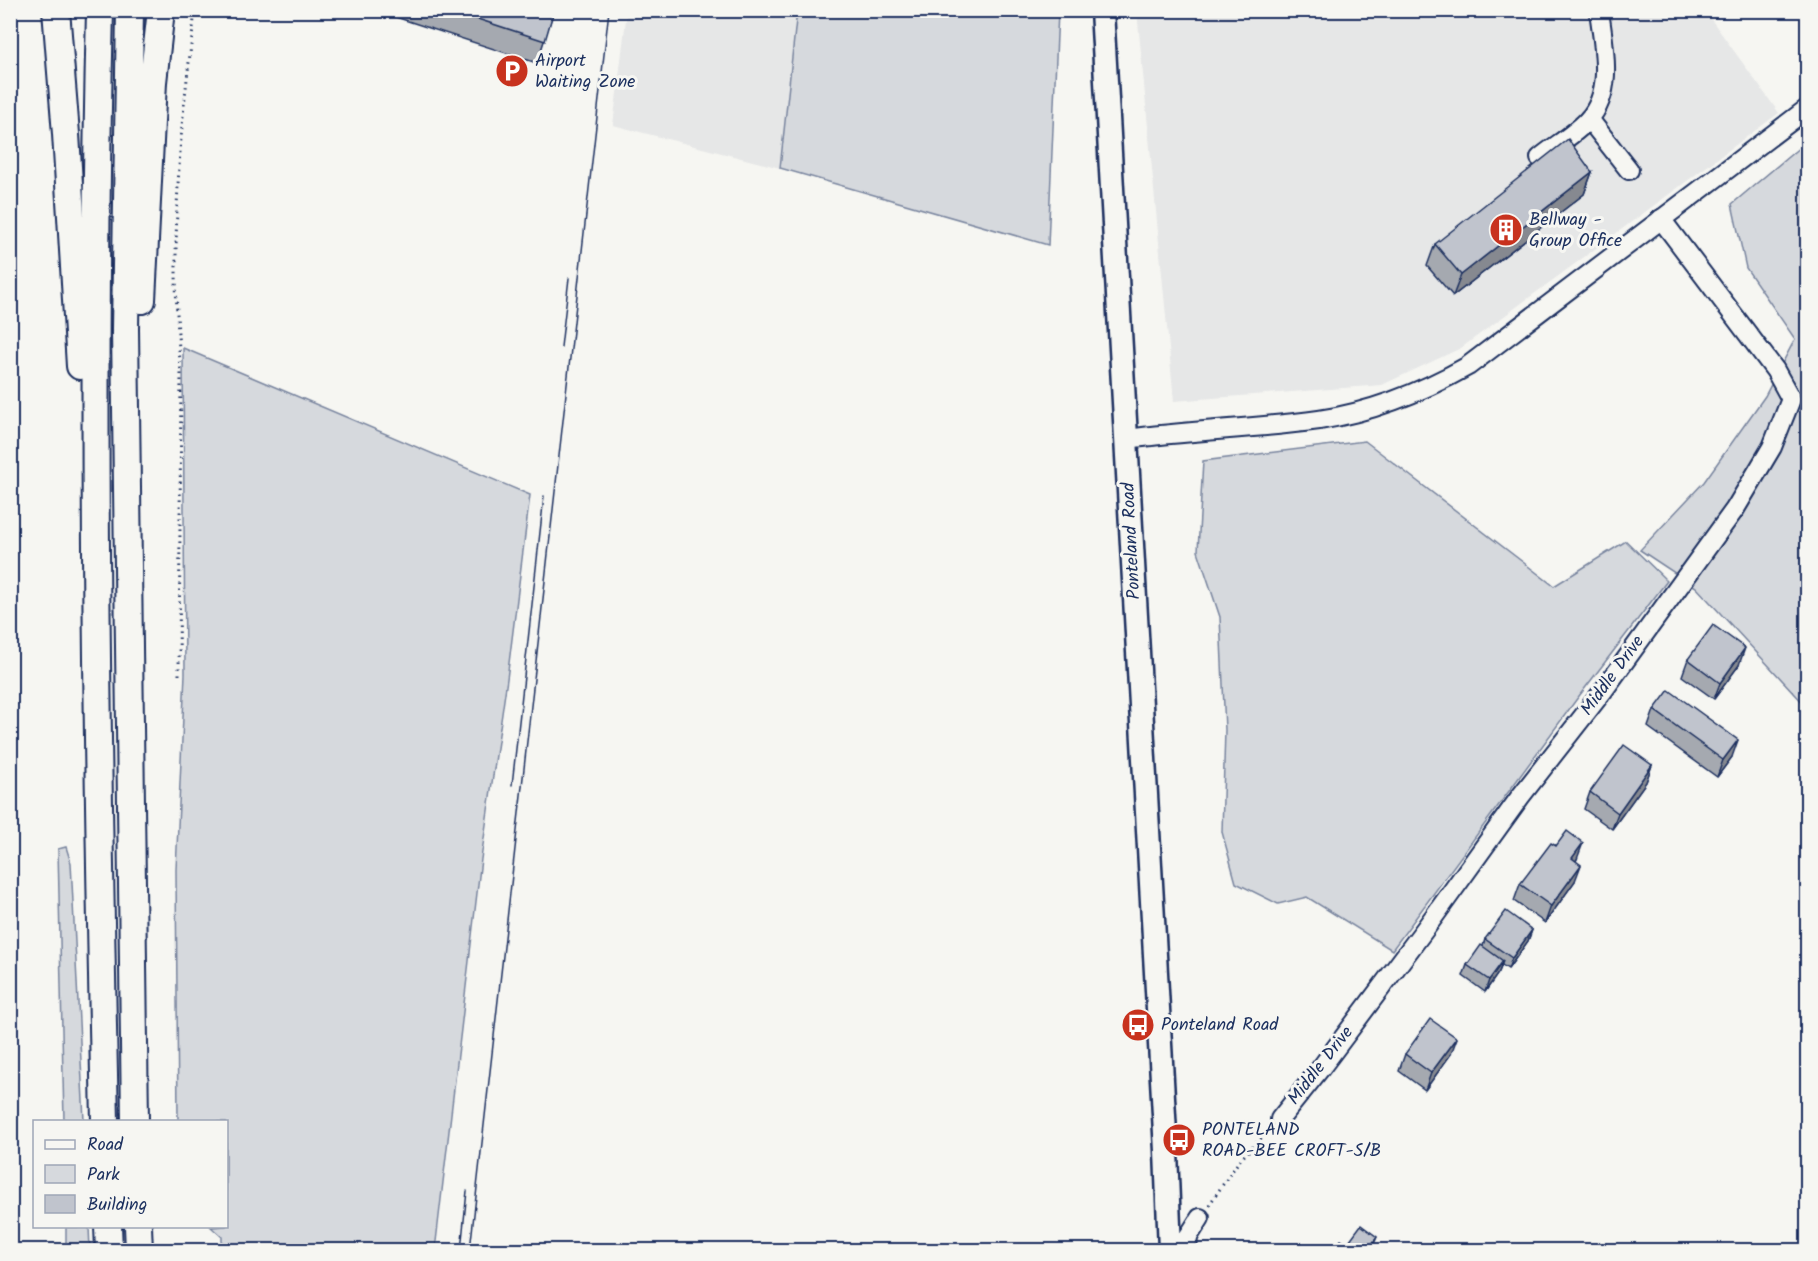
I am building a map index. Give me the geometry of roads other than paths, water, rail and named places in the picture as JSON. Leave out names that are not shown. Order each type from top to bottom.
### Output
[{"type":"highway","points":[[56,10],[66,134],[82,406],[83,505],[98,671]]},
{"type":"highway","points":[[100,10],[95,330],[105,1120]]},
{"type":"highway","points":[[130,10],[125,329],[135,1120]]},
{"type":"highway","points":[[127,568],[141,398],[141,322],[153,82],[161,10]]},
{"type":"highway","points":[[108,1228],[109,1251]]},
{"type":"highway","points":[[138,1228],[139,1251]]},
{"type":"main road","name":"Ponteland Road","points":[[1102,10],[1166,1139],[1170,1251]]},
{"type":"street","points":[[1540,158],[1589,119],[1602,97],[1605,77],[1599,10]]},
{"type":"street","points":[[1127,439],[1320,420],[1388,404],[1434,386],[1468,366],[1808,108]]},
{"type":"street","points":[[1589,119],[1629,170]]},
{"type":"street","name":"Middle Drive","points":[[1280,1119],[1418,938],[1520,797],[1603,691],[1735,509],[1799,399],[1661,219]]},
{"type":"street","points":[[1187,1251],[1188,1237],[1200,1218]]},
{"type":"tram line","points":[[470,1250],[609,10]]},
{"type":"tram line","points":[[561,347],[569,278]]},
{"type":"tram line","points":[[512,785],[544,496]]},
{"type":"tram line","points":[[461,1250],[467,1191]]},
{"type":"place","name":"Airport Waiting Zone","points":[[512,71]]},
{"type":"place","name":"Bellway - Group Office","points":[[1506,230]]},
{"type":"place","name":"Ponteland Road","points":[[1138,1025]]},
{"type":"place","name":"PONTELAND ROAD-BEE CROFT-S/B","points":[[1179,1140]]}]
